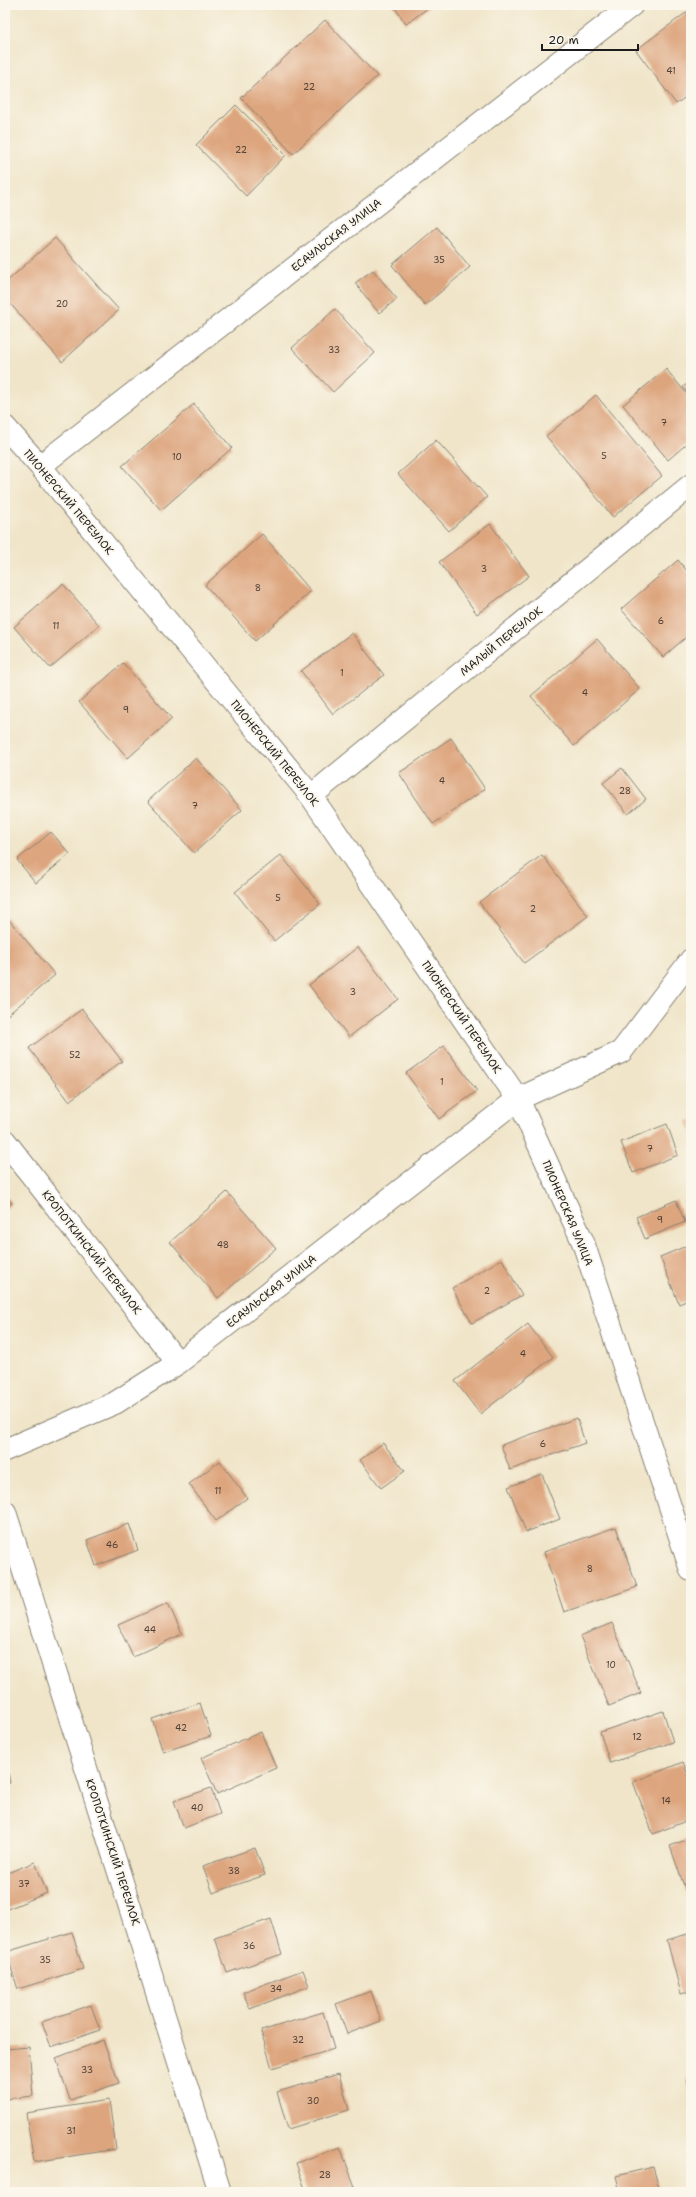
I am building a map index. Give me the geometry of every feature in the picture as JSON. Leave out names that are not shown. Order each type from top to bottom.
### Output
[{"type":"street","name":"ЕСАУЛЬСКАЯ УЛИЦА","points":[[40,466],[632,5]]},
{"type":"street","name":"ПИОНЕРСКИЙ ПЕРЕУЛОК","points":[[5,427],[40,466],[311,796],[518,1099]]},
{"type":"street","name":"МАЛЫЙ ПЕРЕУЛОК","points":[[311,796],[691,485]]},
{"type":"street","points":[[518,1099],[620,1052],[691,960]]},
{"type":"street","name":"ЕСАУЛЬСКАЯ УЛИЦА","points":[[5,1450],[115,1403],[178,1363],[518,1099]]},
{"type":"street","name":"ПИОНЕРСКАЯ УЛИЦА","points":[[518,1099],[583,1242],[691,1570]]},
{"type":"street","name":"КРОПОТКИНСКИЙ ПЕРЕУЛОК","points":[[5,1141],[178,1363]]},
{"type":"street","name":"КРОПОТКИНСКИЙ ПЕРЕУЛОК","points":[[5,1512],[220,2192]]},
{"type":"building","points":[[393,5],[432,5],[406,24]]},
{"type":"building","points":[[691,9],[691,93],[676,104],[636,50]]},
{"type":"building","points":[[325,20],[377,76],[293,154],[241,98]]},
{"type":"building","points":[[236,105],[286,155],[246,196],[196,145]]},
{"type":"building","points":[[437,227],[470,267],[425,305],[392,265]]},
{"type":"building","points":[[55,238],[119,310],[62,362],[5,298],[5,283]]},
{"type":"building","points":[[373,270],[397,299],[379,313],[355,283]]},
{"type":"building","points":[[335,309],[375,353],[333,392],[292,348]]},
{"type":"building","points":[[666,369],[691,399],[691,440],[668,460],[623,405]]},
{"type":"building","points":[[691,381],[691,397],[683,387]]},
{"type":"building","points":[[596,395],[662,476],[613,517],[546,436]]},
{"type":"building","points":[[194,404],[232,448],[161,510],[122,466]]},
{"type":"building","points":[[436,440],[487,497],[449,531],[398,474]]},
{"type":"building","points":[[490,524],[529,576],[477,614],[439,562]]},
{"type":"building","points":[[262,534],[311,591],[255,641],[205,585]]},
{"type":"building","points":[[678,560],[691,576],[691,633],[663,657],[621,609]]},
{"type":"building","points":[[63,584],[99,625],[50,668],[14,627]]},
{"type":"building","points":[[352,633],[384,675],[333,714],[301,671]]},
{"type":"building","points":[[597,639],[640,689],[574,746],[531,696]]},
{"type":"building","points":[[123,663],[172,719],[128,758],[79,702]]},
{"type":"building","points":[[451,738],[485,789],[433,824],[399,773]]},
{"type":"building","points":[[196,758],[242,810],[194,853],[148,801]]},
{"type":"building","points":[[622,768],[646,799],[628,814],[603,783]]},
{"type":"building","points":[[51,832],[70,854],[36,883],[17,860]]},
{"type":"building","points":[[281,855],[320,904],[274,941],[235,892]]},
{"type":"building","points":[[542,855],[588,916],[524,963],[479,902]]},
{"type":"building","points":[[5,915],[55,975],[5,1017]]},
{"type":"building","points":[[358,947],[398,999],[349,1037],[309,985]]},
{"type":"building","points":[[82,1009],[122,1061],[69,1101],[29,1048]]},
{"type":"building","points":[[444,1046],[477,1091],[439,1119],[406,1073]]},
{"type":"building","points":[[691,1120],[691,1132],[687,1121]]},
{"type":"building","points":[[667,1124],[678,1155],[633,1173],[621,1142]]},
{"type":"building","points":[[227,1192],[276,1248],[218,1298],[170,1242]]},
{"type":"building","points":[[5,1195],[12,1203],[5,1209]]},
{"type":"building","points":[[676,1200],[685,1222],[645,1239],[636,1217]]},
{"type":"building","points":[[691,1244],[691,1299],[679,1304],[660,1257]]},
{"type":"building","points":[[502,1259],[522,1295],[472,1323],[452,1288]]},
{"type":"building","points":[[528,1324],[553,1357],[480,1414],[455,1381]]},
{"type":"building","points":[[577,1418],[585,1443],[510,1470],[501,1445]]},
{"type":"building","points":[[383,1443],[405,1471],[381,1488],[360,1460]]},
{"type":"building","points":[[220,1461],[247,1498],[216,1521],[189,1484]]},
{"type":"building","points":[[542,1474],[560,1519],[526,1532],[508,1487]]},
{"type":"building","points":[[129,1524],[138,1550],[96,1566],[87,1540]]},
{"type":"building","points":[[616,1527],[637,1587],[564,1612],[544,1552]]},
{"type":"building","points":[[168,1603],[182,1634],[133,1657],[118,1625]]},
{"type":"building","points":[[612,1623],[641,1693],[609,1706],[580,1636]]},
{"type":"building","points":[[200,1703],[211,1736],[163,1752],[152,1719]]},
{"type":"building","points":[[663,1711],[673,1742],[610,1763],[600,1732]]},
{"type":"building","points":[[261,1732],[276,1768],[217,1794],[201,1758]]},
{"type":"building","points":[[5,1756],[10,1783],[5,1784]]},
{"type":"building","points":[[683,1762],[691,1782],[691,1819],[653,1834],[633,1782]]},
{"type":"building","points":[[211,1788],[220,1814],[184,1828],[174,1801]]},
{"type":"building","points":[[691,1838],[691,1900],[689,1900],[670,1846]]},
{"type":"building","points":[[255,1848],[265,1875],[213,1893],[203,1866]]},
{"type":"building","points":[[35,1862],[47,1893],[5,1910],[5,1874]]},
{"type":"building","points":[[271,1919],[282,1954],[227,1973],[215,1938]]},
{"type":"building","points":[[72,1932],[83,1969],[18,1989],[6,1952]]},
{"type":"building","points":[[691,1933],[691,1991],[681,1994],[667,1940]]},
{"type":"building","points":[[303,1970],[309,1986],[250,2009],[243,1992]]},
{"type":"building","points":[[371,1991],[381,2021],[347,2034],[336,2004]]},
{"type":"building","points":[[91,2005],[100,2030],[51,2047],[42,2022]]},
{"type":"building","points":[[323,2012],[334,2049],[272,2068],[261,2031]]},
{"type":"building","points":[[103,2040],[119,2083],[70,2100],[56,2058]]},
{"type":"building","points":[[29,2047],[33,2096],[5,2099],[5,2049]]},
{"type":"building","points":[[339,2074],[349,2110],[288,2129],[277,2092]]},
{"type":"building","points":[[691,2077],[691,2092],[690,2092],[687,2078]]},
{"type":"building","points":[[109,2100],[116,2149],[34,2162],[26,2113]]},
{"type":"building","points":[[340,2147],[355,2187],[340,2192],[306,2192],[296,2163]]},
{"type":"building","points":[[653,2167],[660,2192],[620,2192],[616,2176]]}]
